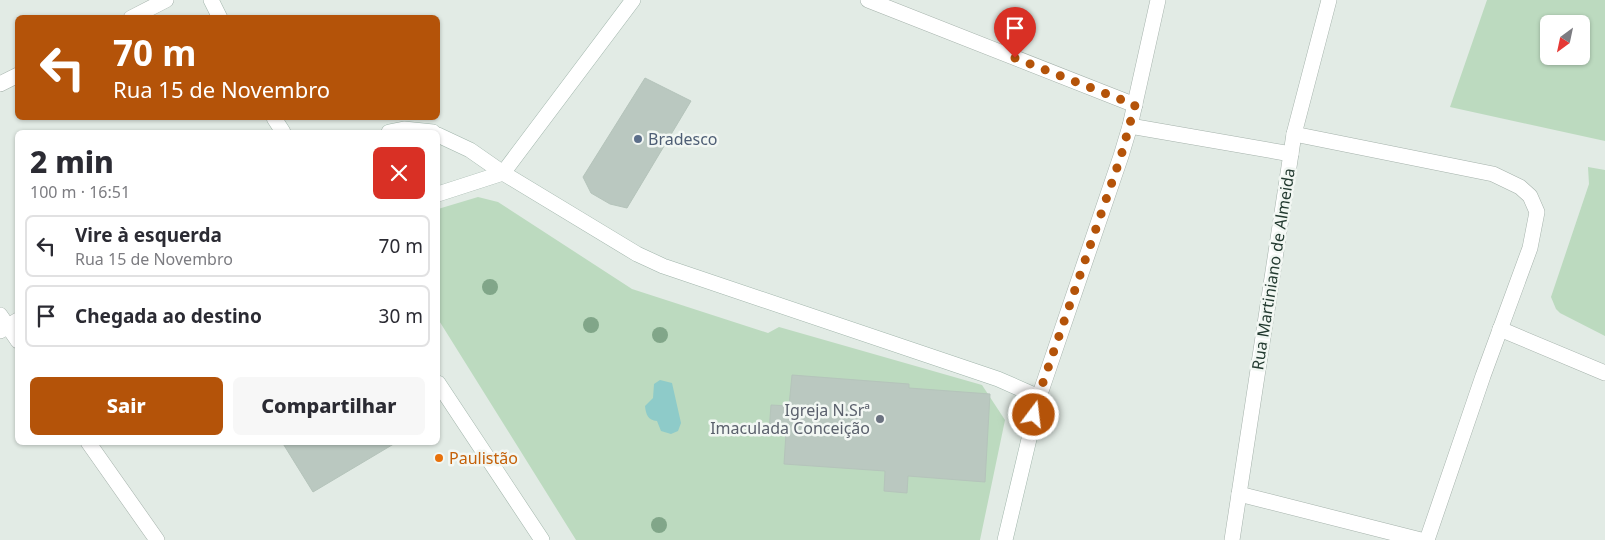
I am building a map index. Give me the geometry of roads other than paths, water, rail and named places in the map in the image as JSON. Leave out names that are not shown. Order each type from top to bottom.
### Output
[{"type":"street","points":[[137,15],[166,0]]},
{"type":"street","points":[[211,0],[218,15]]},
{"type":"street","points":[[440,193],[503,173],[633,0]]},
{"type":"street","points":[[868,0],[1135,105]]},
{"type":"street","points":[[1005,540],[1038,397],[1130,126],[1158,0]]},
{"type":"street","name":"Rua Martiniano de Almeida","points":[[1232,540],[1294,134],[1329,0]]},
{"type":"street","points":[[0,84],[15,76]]},
{"type":"street","points":[[1130,126],[1291,154]]},
{"type":"street","points":[[399,130],[414,130]]},
{"type":"street","points":[[1294,134],[1493,174],[1520,187],[1530,196],[1537,212],[1530,248],[1427,540]]},
{"type":"street","points":[[440,136],[470,150],[503,173],[637,254],[663,266],[998,379],[1038,397]]},
{"type":"street","points":[[6,323],[15,336]]},
{"type":"street","points":[[1500,329],[1605,373]]},
{"type":"street","points":[[440,386],[542,540]]},
{"type":"street","points":[[90,445],[157,540]]},
{"type":"street","points":[[1239,494],[1421,540]]},
{"type":"water","points":[[660,380],[672,383],[681,423],[678,431],[671,434],[661,431],[657,421],[650,418],[645,409],[645,406],[653,398],[654,384]]},
{"type":"place","name":"Bradesco","points":[[638,139]]},
{"type":"place","name":"Igreja N.Srª Imaculada Conceição","points":[[880,419]]},
{"type":"place","name":"Paulistão","points":[[439,458]]}]
